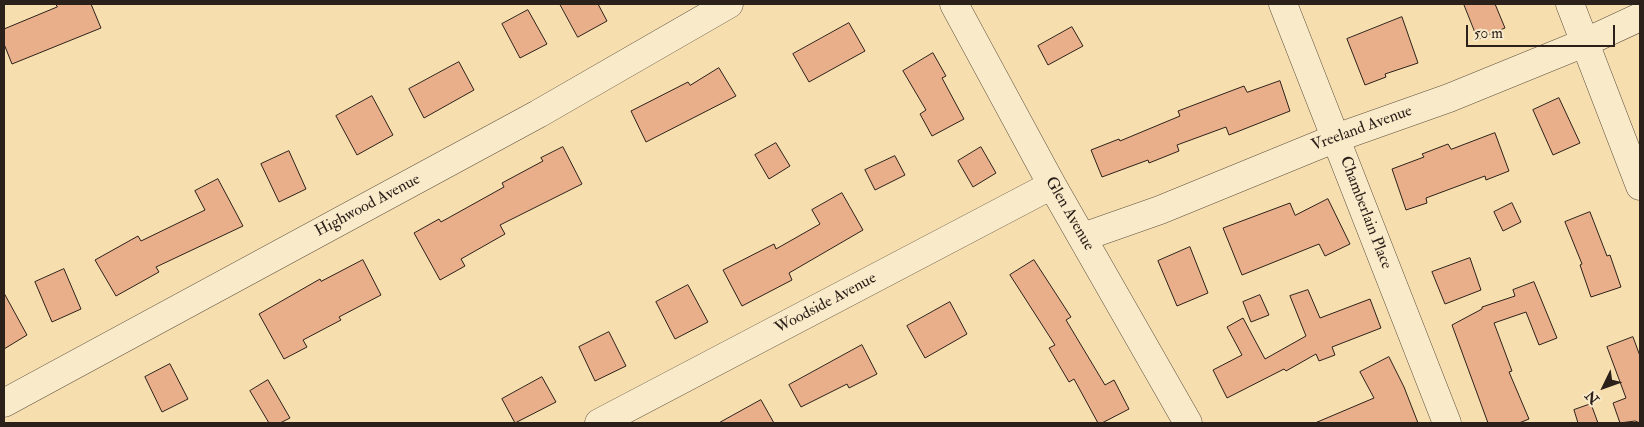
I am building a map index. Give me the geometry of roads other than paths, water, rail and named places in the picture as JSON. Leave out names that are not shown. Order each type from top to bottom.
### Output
[{"type":"street","name":"Highwood Avenue","points":[[4,403],[538,114],[729,4]]},
{"type":"street","name":"Glen Avenue","points":[[954,4],[1052,185],[1188,423]]},
{"type":"street","name":"Chamberlain Place","points":[[1283,4],[1447,423]]},
{"type":"street","points":[[1570,4],[1640,186]]},
{"type":"street","name":"Vreeland Avenue","points":[[1082,237],[1160,210],[1336,138],[1449,98],[1584,43],[1640,17]]},
{"type":"street","name":"Woodside Avenue","points":[[599,423],[1052,185]]}]
